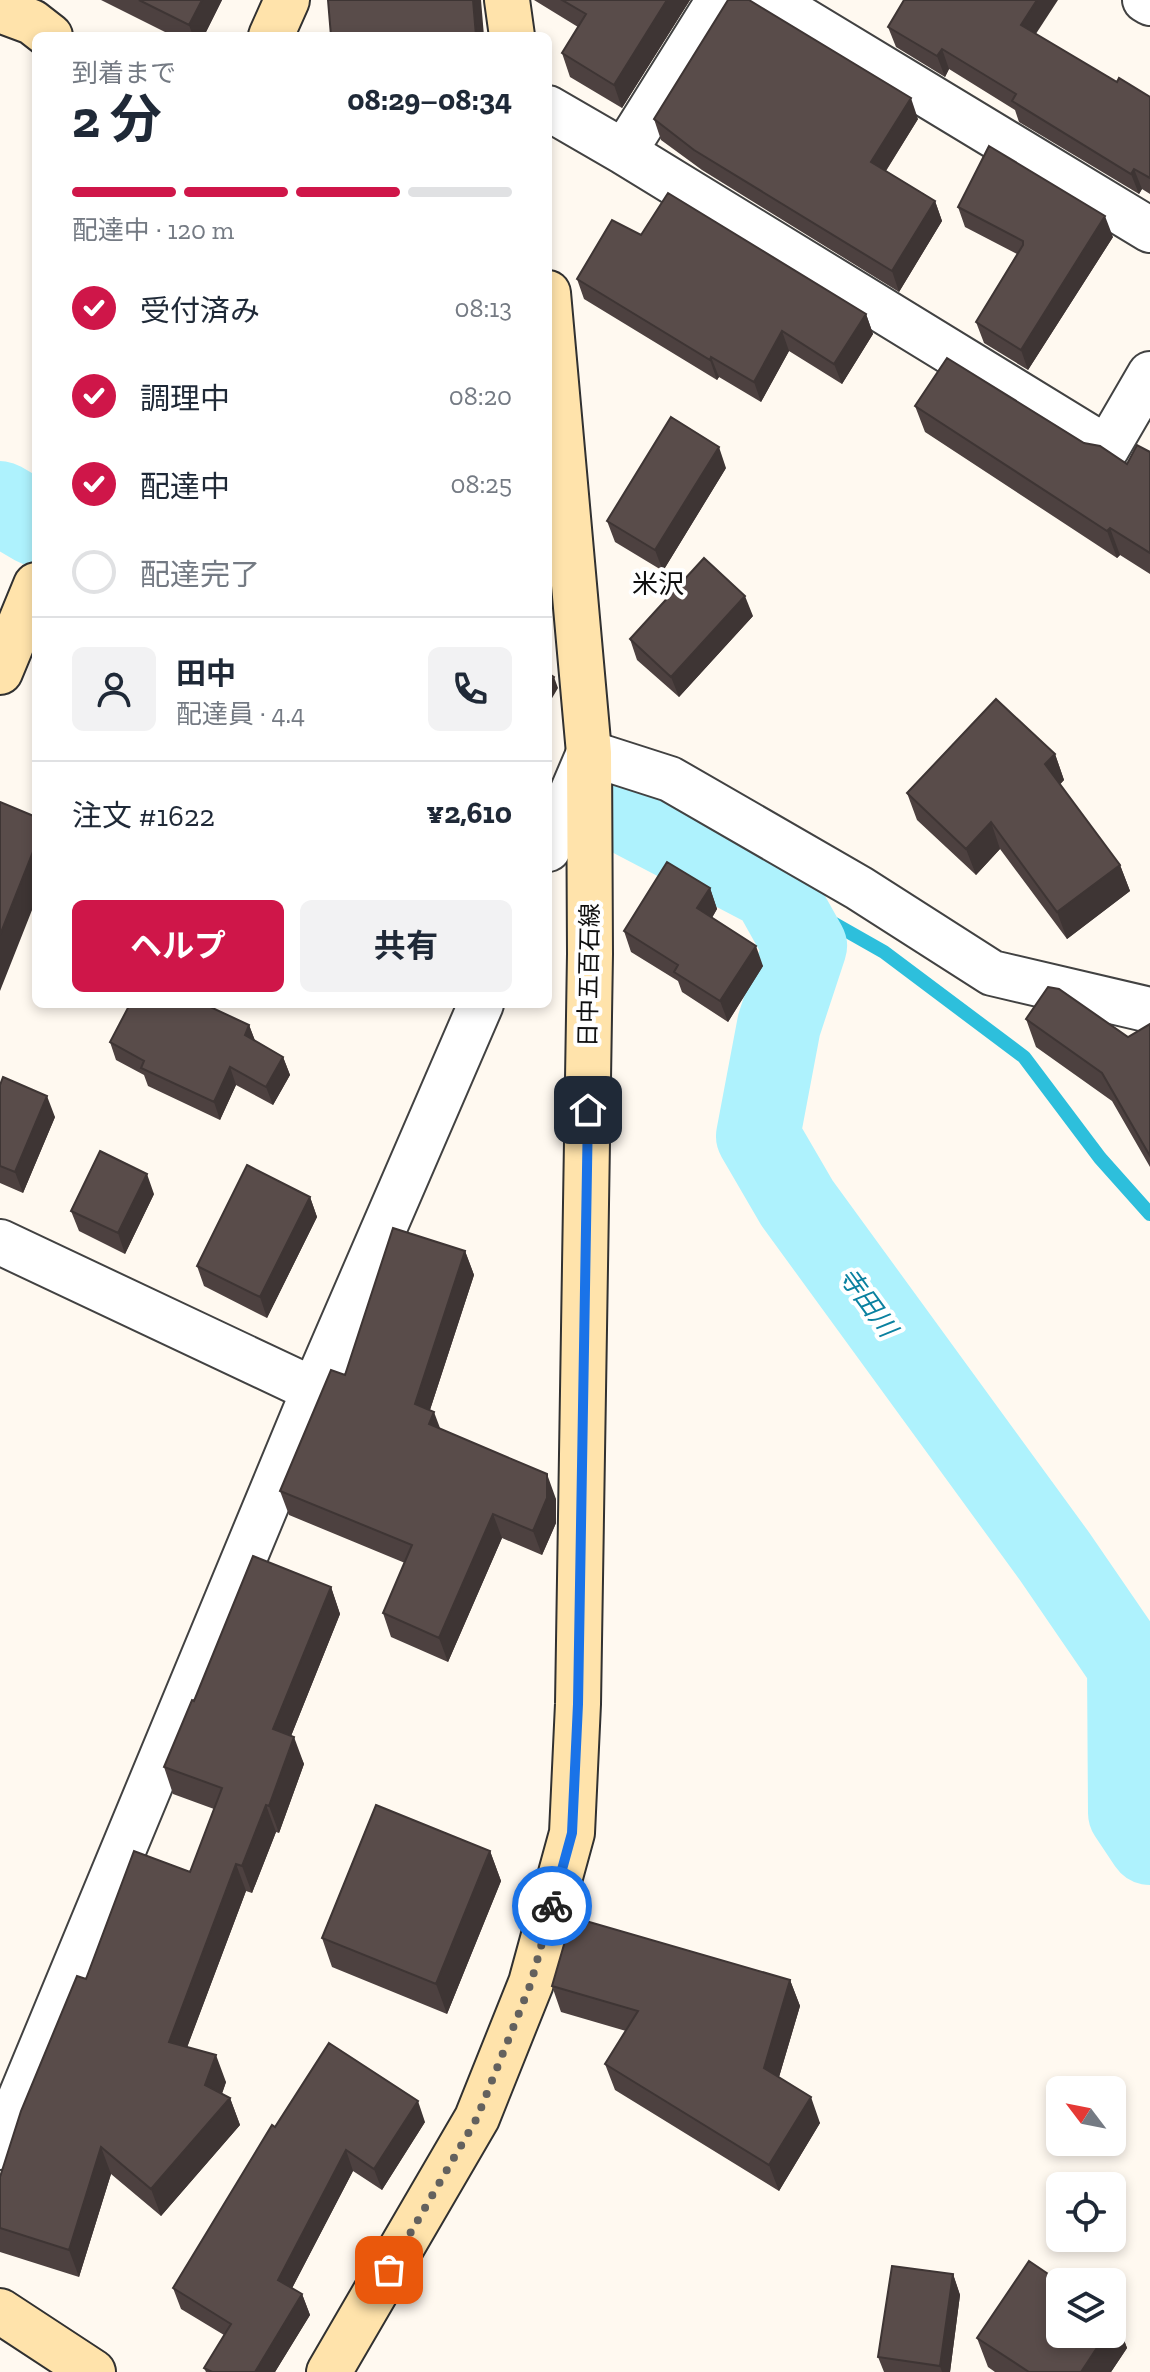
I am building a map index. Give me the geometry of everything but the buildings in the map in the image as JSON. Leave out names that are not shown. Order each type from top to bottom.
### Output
[{"type":"main road","points":[[273,32],[287,0]]},
{"type":"main road","points":[[507,0],[511,32]]},
{"type":"main road","points":[[0,10],[32,22],[45,32]]},
{"type":"main road","name":"日中五百石線","points":[[329,2372],[477,2118],[531,1983],[572,1833],[578,1704],[589,1002],[589,753],[552,338]]},
{"type":"main road","points":[[0,672],[32,595]]},
{"type":"main road","points":[[0,2311],[93,2372]]},
{"type":"street","points":[[624,152],[719,0]]},
{"type":"street","points":[[789,5],[1150,230]]},
{"type":"street","points":[[552,110],[1107,448],[1150,374]]},
{"type":"street","points":[[552,840],[589,753],[670,779],[859,888],[992,973],[1150,1010]]},
{"type":"street","points":[[0,2147],[314,1390],[479,1008]]},
{"type":"street","points":[[0,1242],[314,1390]]},
{"type":"waterway","name":"寺田川","points":[[0,503],[32,522]]},
{"type":"waterway","name":"寺田川","points":[[622,810],[773,889],[805,946],[779,1025],[758,1136],[797,1203],[1055,1557],[1129,1665],[1130,1813],[1150,1843]]},
{"type":"waterway","points":[[773,889],[884,952],[1024,1057],[1100,1158],[1150,1214]]},
{"type":"way so far","points":[[389,2270],[477,2118],[531,1983],[552,1906]]},
{"type":"district","name":"米沢","points":[[658,584]]},
{"type":"route","points":[[552,1906],[572,1833],[578,1704],[588,1110]]}]
